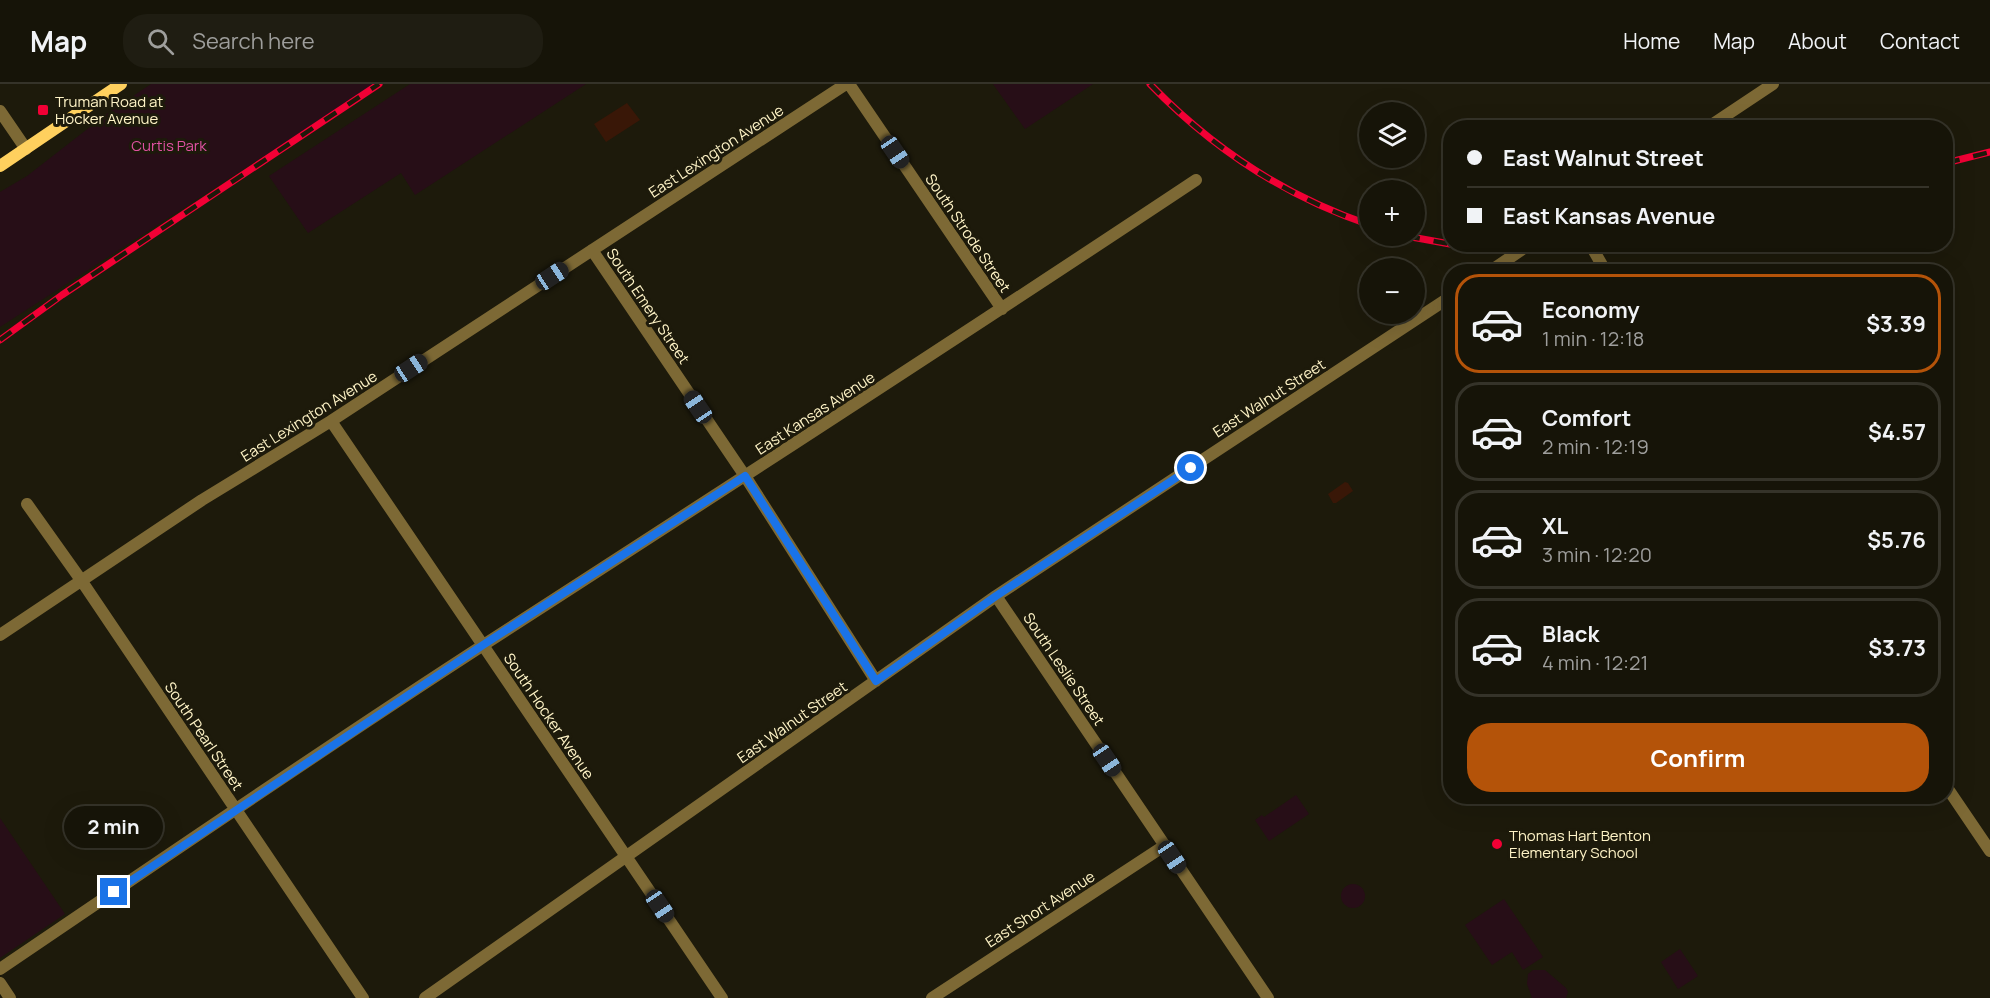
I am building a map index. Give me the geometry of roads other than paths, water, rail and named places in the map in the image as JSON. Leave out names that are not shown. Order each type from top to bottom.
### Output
[{"type":"main road","points":[[0,166],[121,84]]},
{"type":"street","name":"East Lexington Avenue","points":[[0,635],[202,500],[331,421],[847,84]]},
{"type":"street","name":"South Strode Street","points":[[847,84],[1002,309]]},
{"type":"street","points":[[1719,120],[1773,84]]},
{"type":"street","points":[[0,111],[26,149]]},
{"type":"street","name":"East Kansas Avenue","points":[[0,969],[483,645],[1002,309],[1196,180]]},
{"type":"street","name":"South Emery Street","points":[[592,250],[745,476],[876,681]]},
{"type":"street","points":[[1501,264],[1518,252]]},
{"type":"street","name":"East Walnut Street","points":[[425,998],[996,596],[1443,302]]},
{"type":"street","name":"South Hocker Avenue","points":[[331,421],[722,998]]},
{"type":"street","name":"South Pearl Street","points":[[27,504],[81,580],[363,998]]},
{"type":"street","name":"South Leslie Street","points":[[996,596],[1268,998]]},
{"type":"street","points":[[1953,796],[1990,851]]},
{"type":"street","name":"East Short Avenue","points":[[932,998],[1164,846]]},
{"type":"street","points":[[0,983],[10,998]]},
{"type":"railway","points":[[0,340],[62,295],[379,84]]},
{"type":"railway","points":[[1150,84],[1198,129],[1251,168],[1308,200],[1359,221]]},
{"type":"railway","points":[[1953,161],[1990,152]]},
{"type":"railway","points":[[1425,239],[1443,243]]},
{"type":"place","name":"Truman Road at Hocker Avenue","points":[[43,110]]},
{"type":"place","name":"Thomas Hart Benton Elementary School","points":[[1497,844]]},
{"type":"park label","name":"Curtis Park","points":[[169,145]]}]
